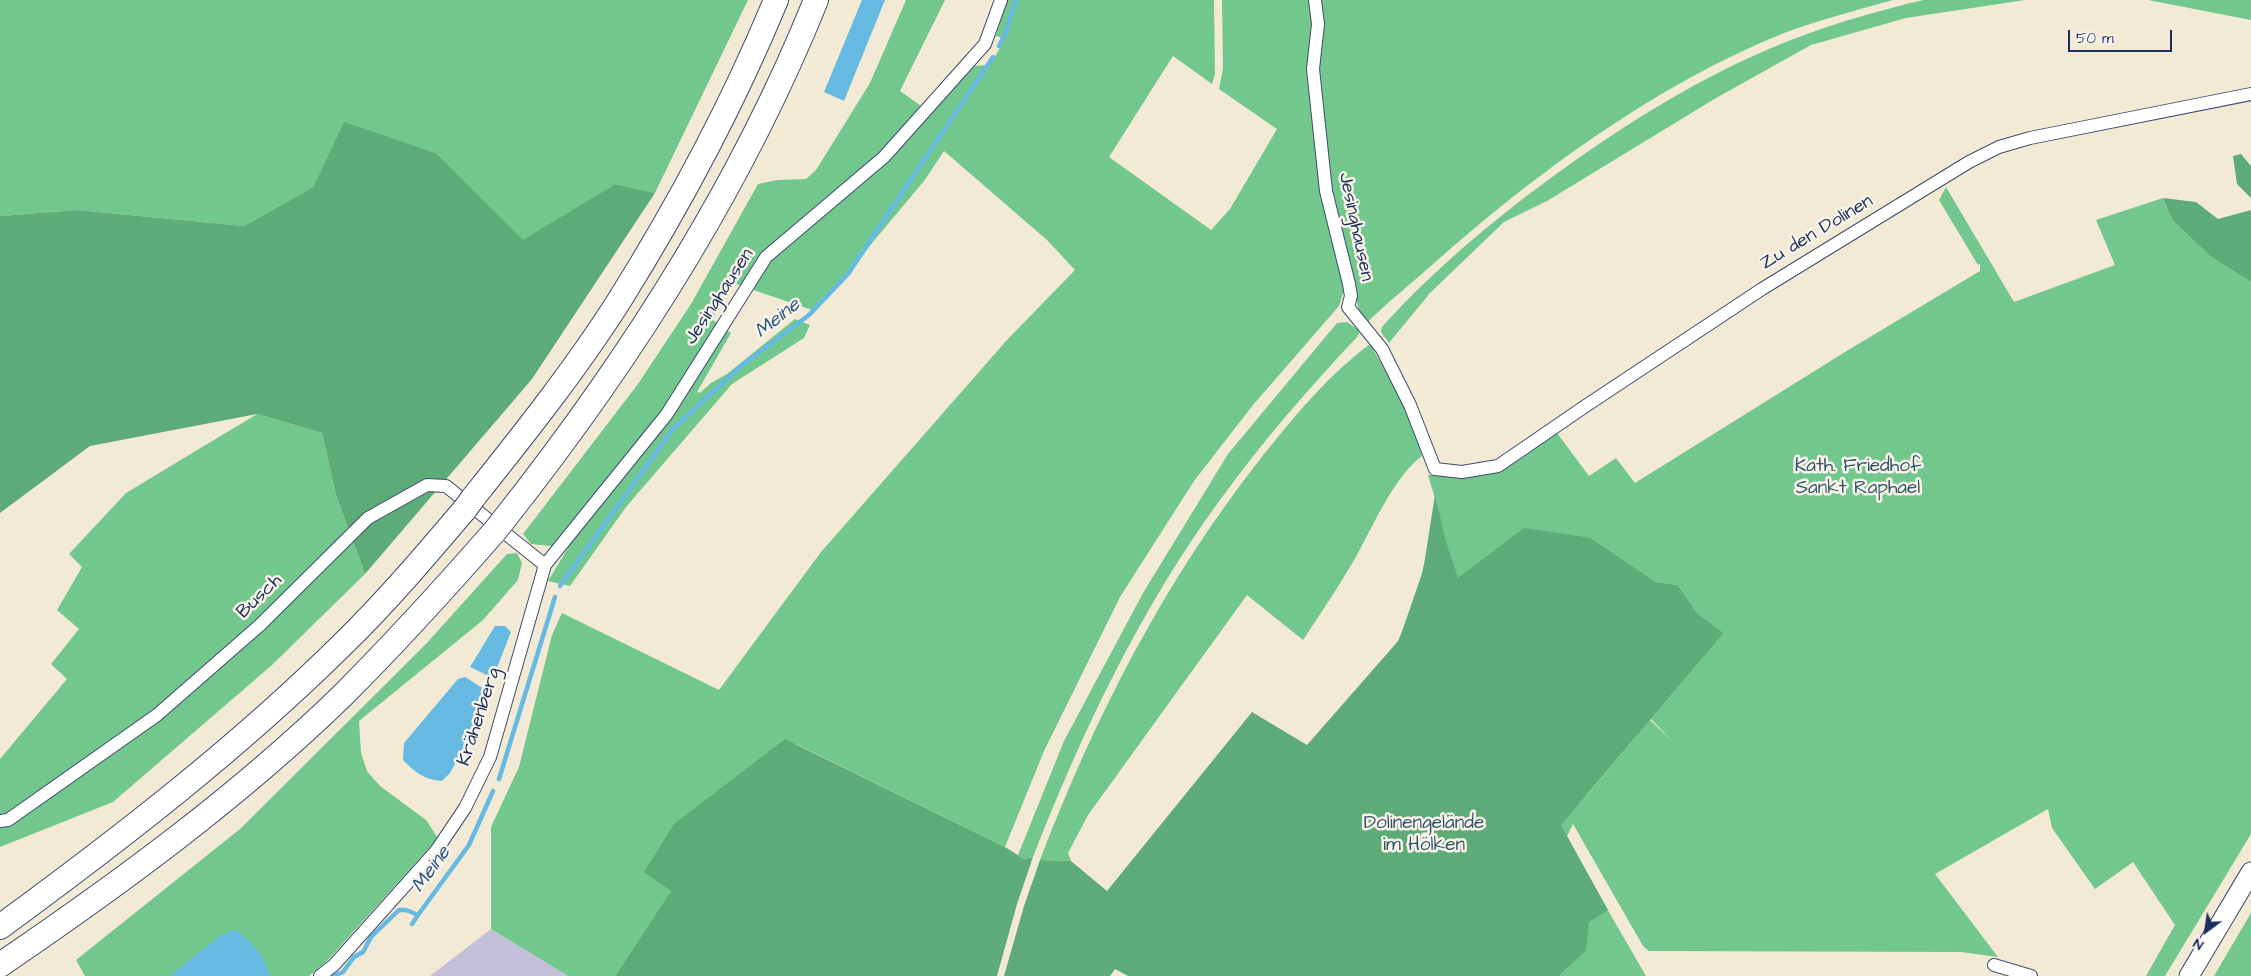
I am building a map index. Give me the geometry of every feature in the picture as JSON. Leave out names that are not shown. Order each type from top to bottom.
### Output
[{"type":"highway","points":[[0,927],[81,868],[212,763],[296,688],[395,591],[469,503],[552,397],[618,301],[678,200],[722,120],[776,0]]},
{"type":"highway","points":[[0,966],[139,866],[262,768],[341,696],[399,637],[498,527],[589,408],[682,265],[757,129],[798,45],[816,0]]},
{"type":"main road","points":[[2189,976],[2251,872]]},
{"type":"street","name":"Jesinghausen","points":[[545,565],[667,414],[766,257],[884,157],[985,44],[1001,0]]},
{"type":"street","name":"Jesinghausen","points":[[1315,0],[1318,24],[1313,69],[1317,110],[1326,191],[1351,296],[1348,307],[1382,349],[1410,405],[1435,469]]},
{"type":"street","name":"Zu den Dolinen","points":[[1435,469],[1462,472],[1498,466],[1762,289],[1969,162],[1999,147],[2030,138],[2251,94]]},
{"type":"street","name":"Busch","points":[[0,821],[8,820],[157,715],[260,625],[368,518],[427,485],[446,486],[545,565]]},
{"type":"street","name":"Krähenberg","points":[[320,976],[334,965],[436,851],[465,808],[490,756],[545,565]]},
{"type":"street","points":[[1994,965],[2031,976]]},
{"type":"shaded area","points":[[491,929],[568,976],[430,976]]},
{"type":"green space","points":[[0,0],[748,0],[655,193],[615,184],[523,241],[436,153],[344,123],[313,187],[244,226],[77,210],[0,216]]},
{"type":"green space","points":[[906,0],[945,0],[900,91],[924,108],[971,66],[990,65],[1005,39],[996,36],[1007,0],[1214,0],[1215,74],[1212,84],[1173,56],[1109,157],[1211,230],[1230,209],[1277,129],[1219,89],[1223,68],[1222,0],[1310,0],[1313,18],[1309,63],[1344,290],[1339,306],[1253,405],[1194,481],[1120,597],[1044,751],[1005,847],[796,744],[672,890],[615,976],[568,976],[491,929],[491,827],[519,767],[552,635],[562,613],[719,690],[821,552],[1007,340],[1075,270],[1047,240],[944,151],[924,181],[815,311],[730,282],[713,320],[731,333],[697,392],[700,393],[711,383],[727,374],[795,319],[810,325],[804,338],[732,384],[626,507],[570,586],[548,581],[568,548],[531,544],[523,534],[638,384],[691,304],[758,184],[777,180],[806,179],[816,170],[870,83]]},
{"type":"green space","points":[[1320,0],[1893,0],[1824,19],[1784,33],[1690,78],[1644,105],[1555,165],[1512,198],[1471,231],[1367,323],[1360,315],[1332,199],[1318,69]]},
{"type":"green space","points":[[1924,0],[2025,0],[1906,18],[1811,45],[1716,98],[1547,201],[1504,222],[1430,293],[1389,343],[1381,332],[1382,327],[1426,282],[1497,219],[1573,162],[1643,116],[1713,75],[1787,42],[1866,15]]},
{"type":"green space","points":[[2148,0],[2251,0],[2251,20]]},
{"type":"green space","points":[[344,122],[436,153],[523,240],[615,184],[655,193],[532,379],[365,574],[336,495],[322,433],[257,414],[90,446],[0,513],[0,216],[77,210],[244,226],[313,187]]},
{"type":"green space","points":[[2241,154],[2251,166],[2251,198],[2237,184],[2233,156]]},
{"type":"green space","name":"Kath. Friedhof Sankt Raphael","points":[[1946,187],[2014,302],[2115,265],[2096,220],[2163,198],[2172,220],[2211,257],[2251,282],[2251,834],[2165,976],[2146,976],[2175,925],[2133,862],[2095,889],[2052,828],[2048,809],[1935,874],[1998,957],[1961,952],[1649,951],[1643,946],[1573,824],[1566,838],[1646,976],[1559,976],[1586,951],[1544,976],[1307,755],[1393,651],[1413,609],[1438,508],[1428,475],[1499,470],[1519,460],[1557,433],[1589,476],[1616,458],[1635,483],[1845,352],[1980,271],[1980,264],[1978,265],[1939,200]],"holes":[[[1591,538],[1656,582],[1678,585],[1697,613],[1724,633],[1651,719],[1673,742],[1650,720],[1586,796]]]},
{"type":"green space","points":[[2163,198],[2196,202],[2218,219],[2251,210],[2251,282],[2211,257],[2172,220]]},
{"type":"green space","points":[[1347,322],[1360,331],[1358,336],[1304,395],[1252,457],[1220,500],[1164,584],[1115,672],[1072,764],[1033,857],[1024,859],[1018,855],[1064,741],[1143,593],[1228,454],[1337,323]]},
{"type":"green space","points":[[1370,344],[1412,418],[1422,456],[1411,465],[1392,491],[1353,562],[1303,640],[1247,595],[1088,815],[1068,853],[1071,861],[1040,860],[1061,806],[1109,702],[1163,601],[1194,552],[1226,504],[1299,412],[1325,383]]},
{"type":"green space","points":[[257,414],[322,433],[336,495],[365,574],[272,665],[113,802],[0,847],[0,759],[67,679],[51,664],[79,629],[57,610],[82,567],[69,554],[126,493]]},
{"type":"green space","name":"Dolinengelände im Hölken","points":[[1435,495],[1446,542],[1458,578],[1524,528],[1591,538],[1656,582],[1678,585],[1697,613],[1724,633],[1561,825],[1608,910],[1589,922],[1586,951],[1559,976],[1128,976],[1115,969],[1110,976],[1004,976],[1024,906],[1040,860],[1071,861],[1107,891],[1252,712],[1307,745],[1399,640],[1423,571]]},
{"type":"green space","points":[[517,553],[522,563],[518,580],[483,620],[359,721],[361,753],[367,771],[380,786],[426,820],[438,838],[327,961],[309,976],[85,976],[76,960],[240,829],[425,645],[507,554]]},
{"type":"green space","points":[[785,739],[1005,847],[1024,859],[1033,857],[1017,904],[997,976],[615,976],[671,891],[644,872],[674,824]]},
{"type":"green space","points":[[2251,913],[2251,976],[2214,976]]},
{"type":"water","points":[[862,0],[885,0],[844,101],[824,92]]},
{"type":"water","points":[[495,626],[505,626],[511,632],[493,678],[470,667]]},
{"type":"water","points":[[465,677],[489,692],[488,702],[450,773],[442,781],[430,779],[416,772],[403,760],[404,743],[458,679]]},
{"type":"water","points":[[235,930],[257,950],[265,962],[270,976],[170,976],[220,936]]},
{"type":"waterway","name":"Meine","points":[[999,46],[1006,32],[1016,0]]},
{"type":"waterway","name":"Meine","points":[[560,586],[673,429],[741,366],[809,315],[848,274],[993,57]]},
{"type":"waterway","name":"Meine","points":[[499,779],[555,597]]},
{"type":"waterway","name":"Meine","points":[[333,976],[343,972],[354,957],[363,952],[371,937],[399,910],[406,910],[418,915],[469,845],[493,791]]},
{"type":"waterway","points":[[412,924],[418,915]]}]
